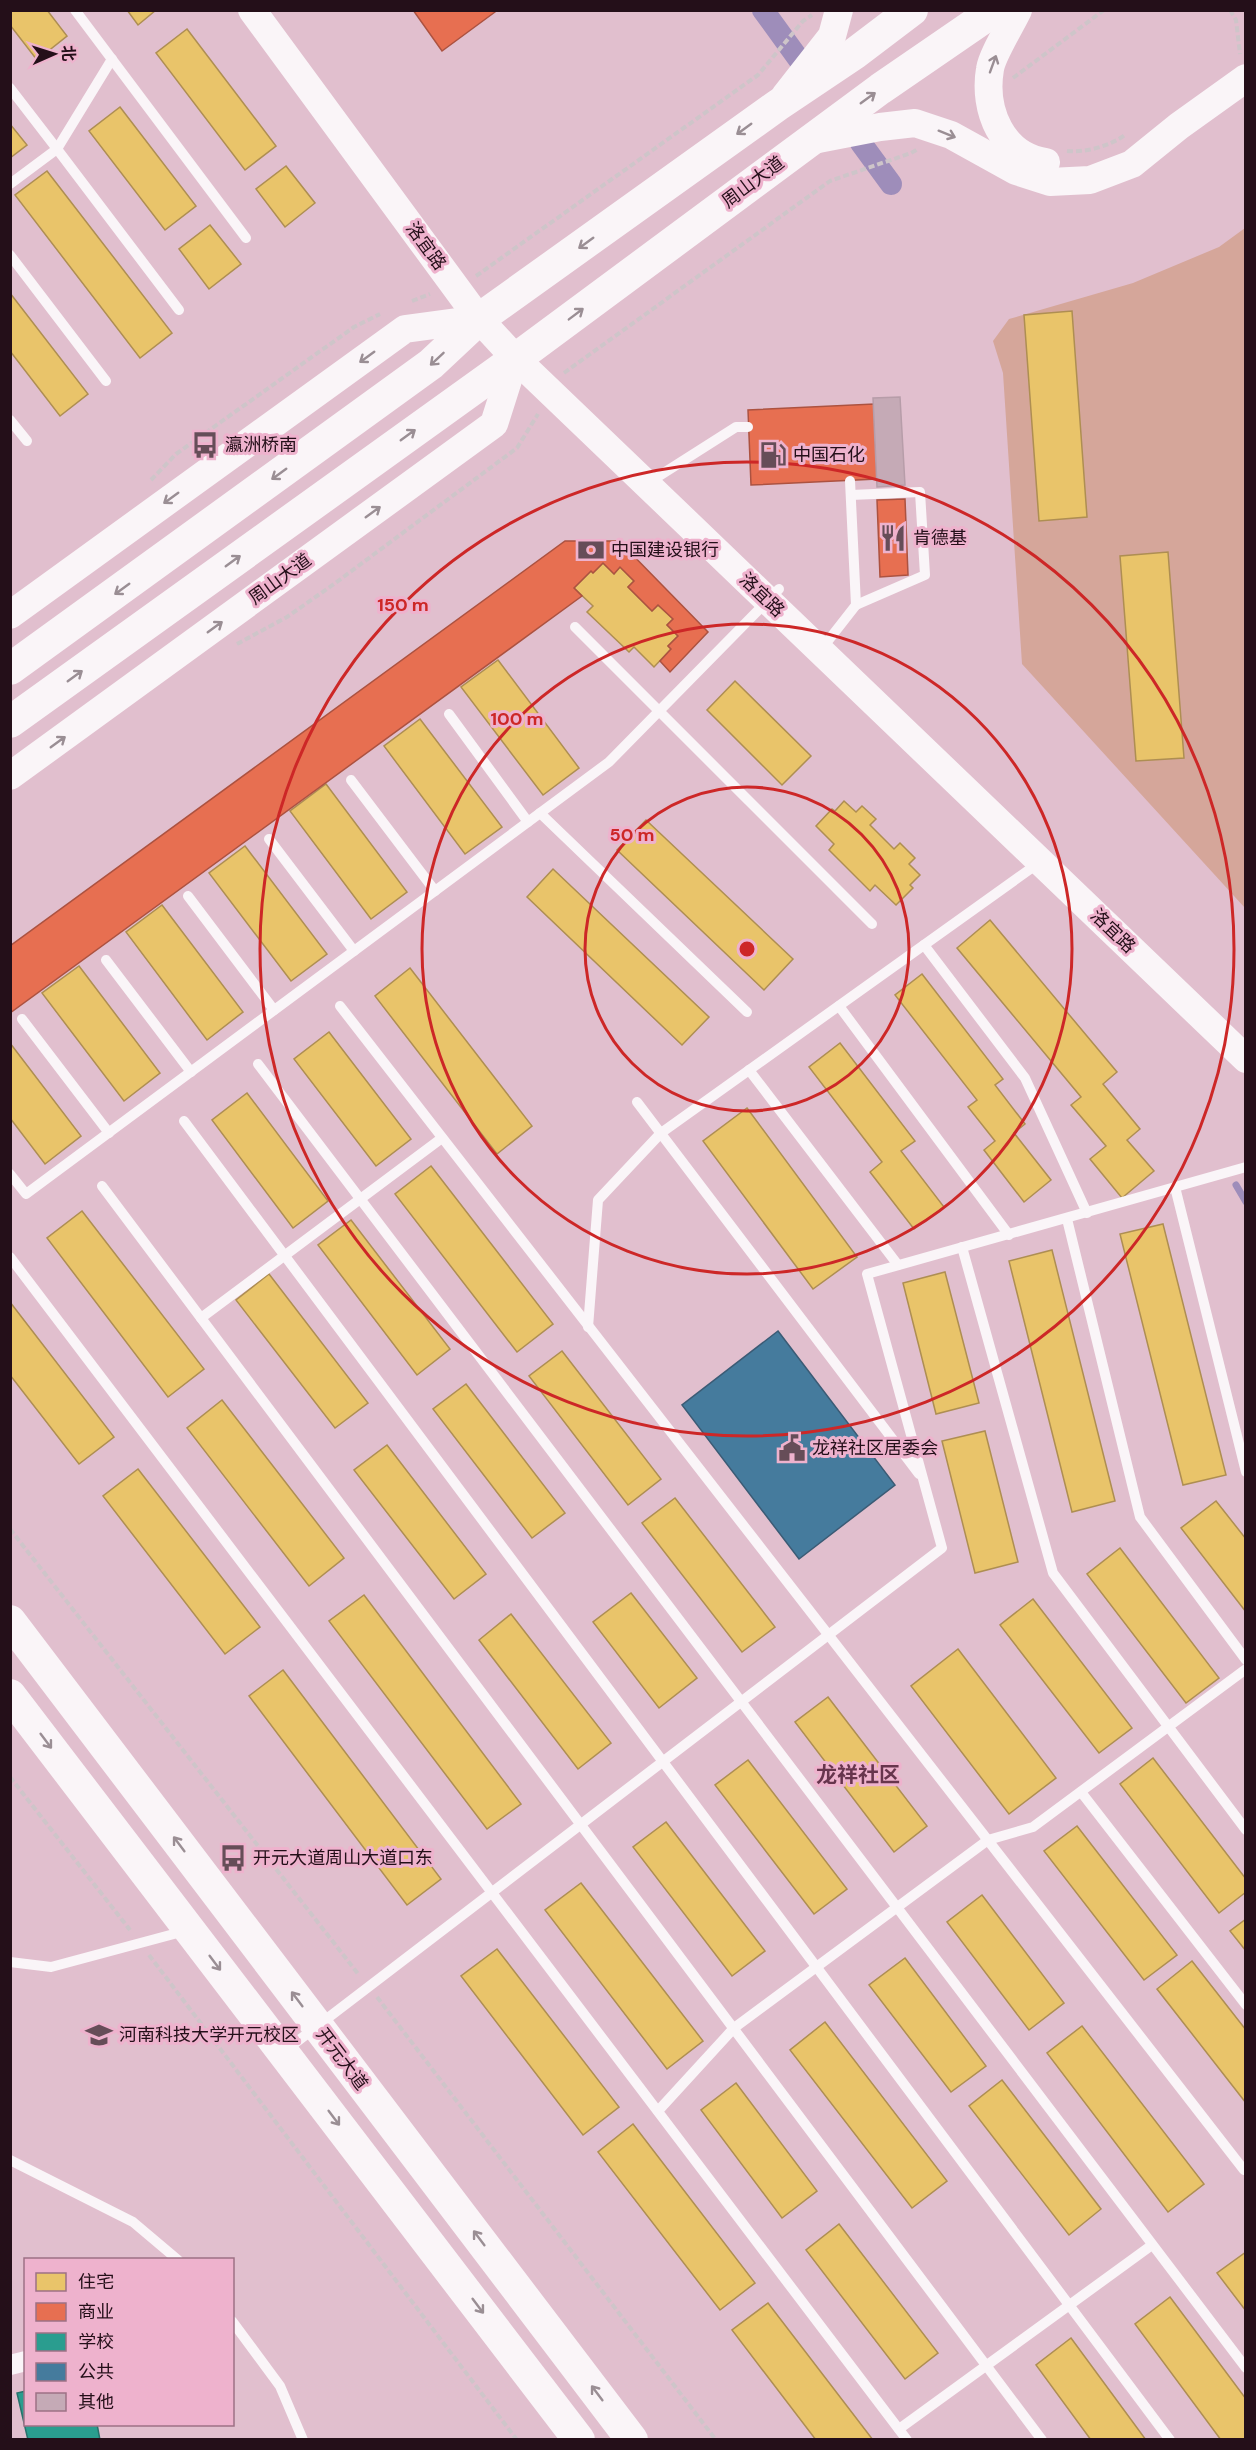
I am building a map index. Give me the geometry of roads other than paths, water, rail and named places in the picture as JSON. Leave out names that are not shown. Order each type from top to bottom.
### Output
[{"type":"main road","points":[[10,669],[432,364],[487,313],[778,105],[854,54],[912,10]]},
{"type":"main road","name":"周山大道","points":[[10,722],[522,353],[808,141],[995,10]]},
{"type":"main road","name":"开元大道","points":[[10,1621],[632,2439]]},
{"type":"main road","points":[[10,1695],[579,2439]]},
{"type":"street","name":"洛宜路","points":[[252,10],[487,313],[522,353],[825,644],[1245,1037]]},
{"type":"street","name":"洛宜路","points":[[272,10],[487,313]]},
{"type":"street","points":[[778,105],[832,36],[839,10]]},
{"type":"street","points":[[1018,10],[990,68],[989,101],[996,127],[1015,150],[1040,161],[1072,165],[1102,159],[1179,126]]},
{"type":"street","points":[[808,141],[880,127],[915,123],[951,135],[1016,171],[1050,182],[1090,180],[1132,164],[1179,126],[1243,66]]},
{"type":"street","points":[[10,615],[405,329],[487,313]]},
{"type":"street","name":"周山大道","points":[[10,776],[494,424],[522,353]]},
{"type":"street","name":"洛宜路","points":[[825,644],[1040,862],[1245,1059]]},
{"type":"lane","points":[[75,10],[246,238]]},
{"type":"lane","points":[[10,184],[57,149],[111,59]]},
{"type":"lane","points":[[10,88],[179,310]]},
{"type":"lane","points":[[10,255],[106,381]]},
{"type":"lane","points":[[10,420],[27,441]]},
{"type":"lane","points":[[654,480],[736,428],[748,427]]},
{"type":"lane","points":[[850,481],[856,605]]},
{"type":"lane","points":[[825,644],[856,605],[925,575],[920,492],[851,495]]},
{"type":"lane","points":[[10,1174],[26,1194],[609,762],[774,595]]},
{"type":"lane","points":[[575,627],[872,924]]},
{"type":"lane","points":[[449,714],[528,822]]},
{"type":"lane","points":[[351,780],[435,891]]},
{"type":"lane","points":[[540,813],[747,1012]]},
{"type":"lane","points":[[269,839],[354,951]]},
{"type":"lane","points":[[588,1327],[598,1200],[661,1133],[1040,862]]},
{"type":"lane","points":[[188,896],[274,1010]]},
{"type":"lane","points":[[924,945],[1025,1078],[1087,1213]]},
{"type":"lane","points":[[106,960],[191,1072]]},
{"type":"lane","points":[[339,1006],[1244,2170]]},
{"type":"lane","points":[[839,1006],[1009,1235]]},
{"type":"lane","points":[[22,1018],[109,1132]]},
{"type":"lane","points":[[258,1064],[1245,2367]]},
{"type":"lane","points":[[749,1070],[898,1265]]},
{"type":"lane","points":[[637,1102],[923,1479]]},
{"type":"lane","points":[[184,1121],[1170,2439]]},
{"type":"lane","points":[[201,1318],[442,1138]]},
{"type":"lane","points":[[284,2052],[942,1548],[867,1274],[1245,1167]]},
{"type":"lane","points":[[102,1186],[1042,2439]]},
{"type":"lane","points":[[1175,1187],[1245,1472]]},
{"type":"lane","points":[[1067,1219],[1140,1517],[1245,1660]]},
{"type":"lane","points":[[962,1247],[1053,1574],[1245,1830]]},
{"type":"lane","points":[[10,1257],[907,2439]]},
{"type":"lane","points":[[658,2111],[734,2028],[988,1840],[1033,1827],[1245,1669]]},
{"type":"lane","points":[[1081,1792],[1245,2005]]},
{"type":"lane","points":[[10,1962],[51,1967],[190,1929]]},
{"type":"lane","points":[[10,2160],[133,2222],[177,2258]]},
{"type":"lane","points":[[899,2429],[1152,2245]]},
{"type":"lane","points":[[234,2324],[280,2386],[303,2439]]},
{"type":"waterway","points":[[763,10],[800,61]]},
{"type":"waterway","points":[[861,143],[891,184]]},
{"type":"waterway","points":[[1236,1185],[1246,1202]]},
{"type":"place","name":"瀛洲桥南","points":[[205,445]]},
{"type":"place","name":"中国石化","points":[[773,455]]},
{"type":"place","name":"肯德基","points":[[893,538]]},
{"type":"place","name":"中国建设银行","points":[[591,550]]},
{"type":"place","name":"龙祥社区居委会","points":[[792,1448]]},
{"type":"place","name":"开元大道周山大道口东","points":[[233,1858]]},
{"type":"place","name":"河南科技大学开元校区","points":[[99,2035]]},
{"type":"district","name":"龙祥社区","points":[[858,1775]]}]
